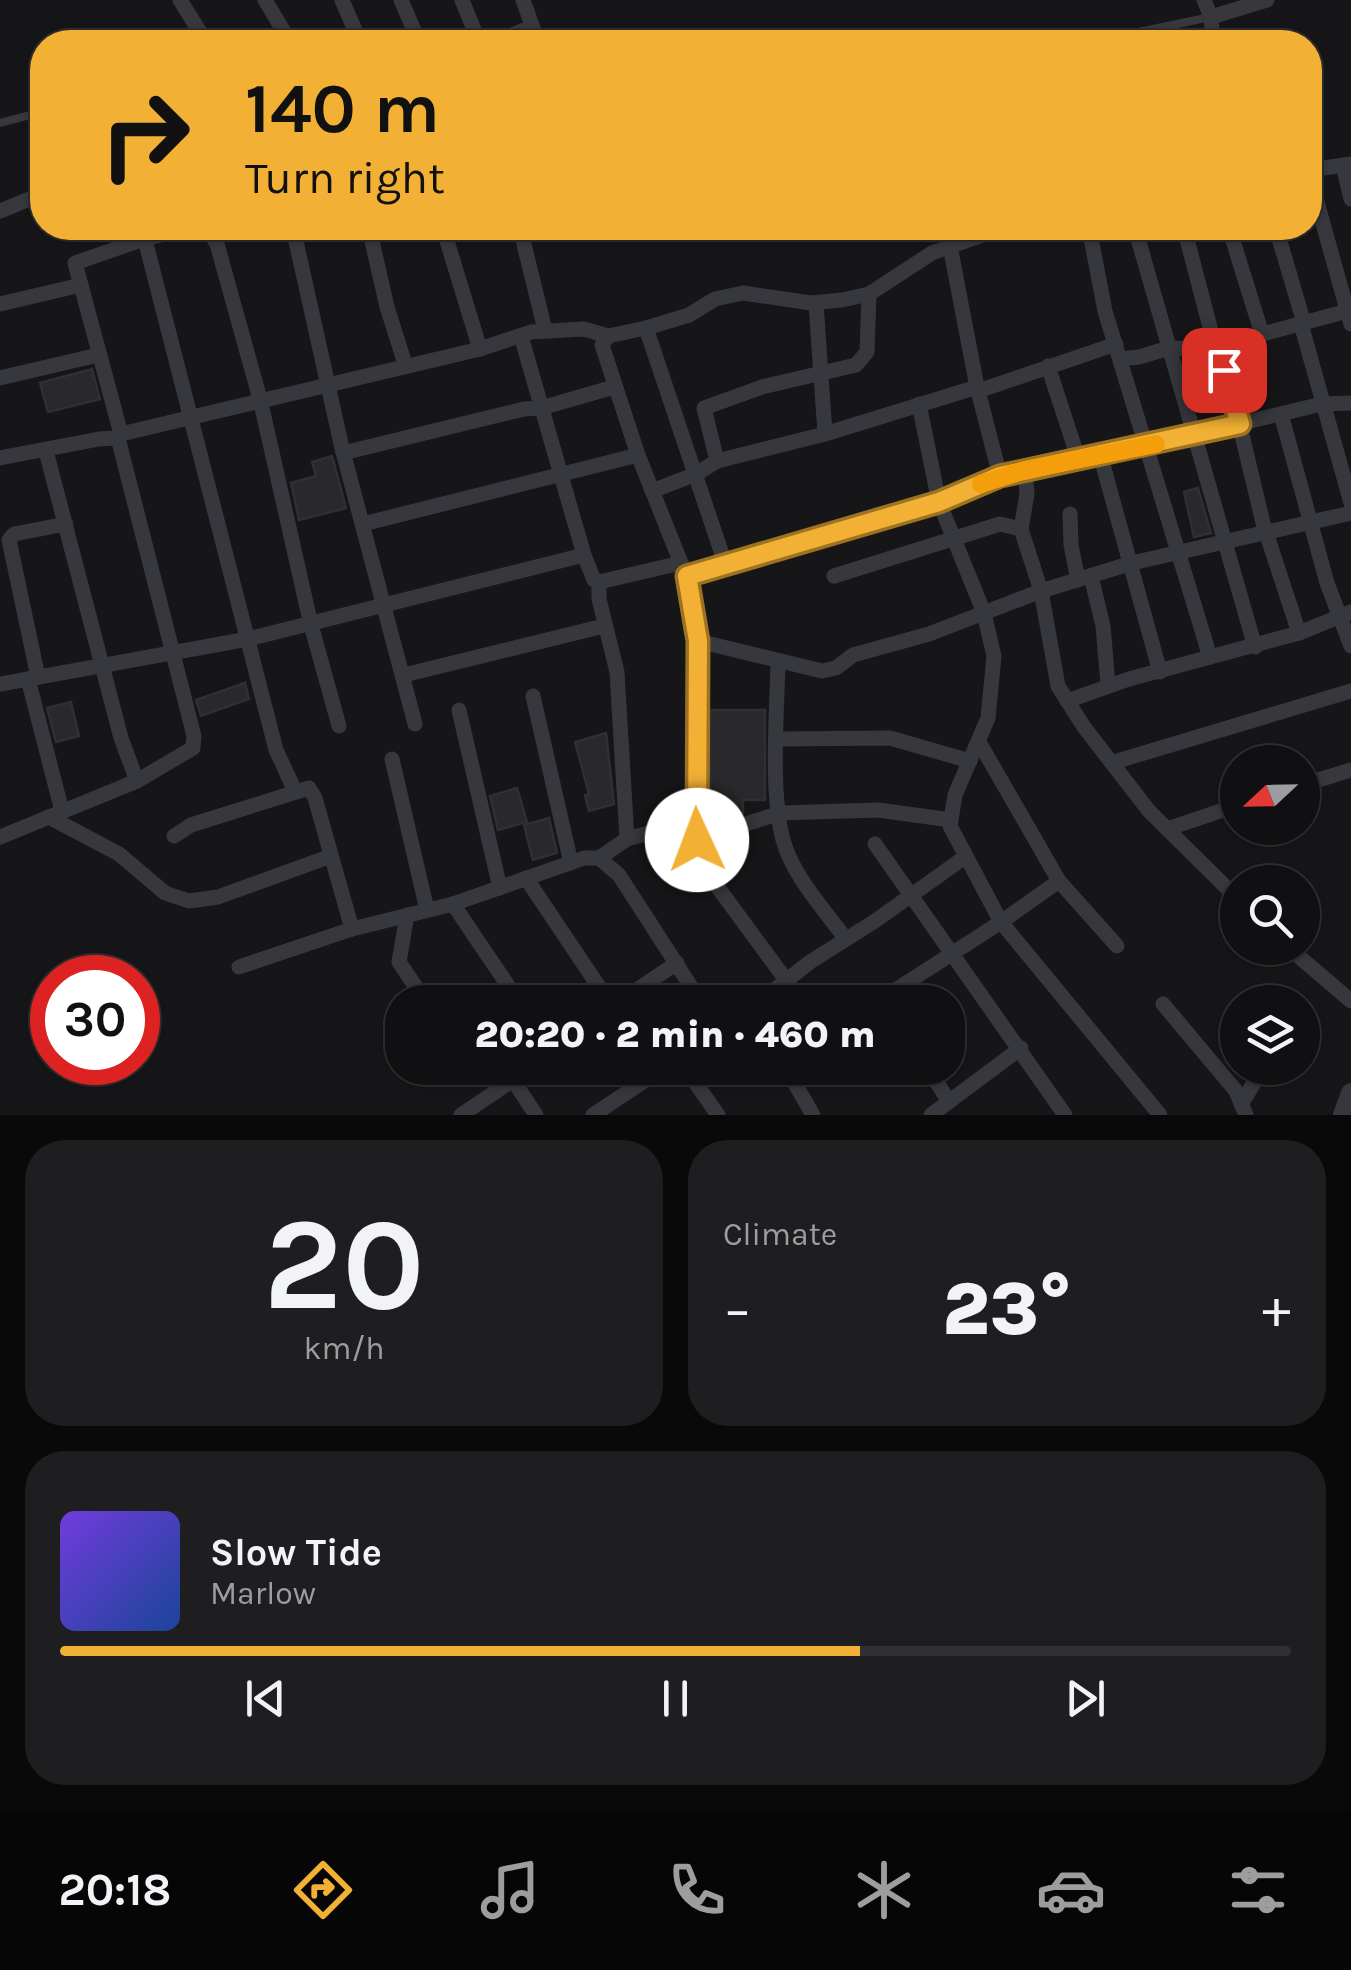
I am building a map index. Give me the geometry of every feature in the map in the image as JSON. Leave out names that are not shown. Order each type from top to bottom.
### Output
[{"type":"street","points":[[180,0],[199,30]]},
{"type":"street","points":[[265,0],[283,30]]},
{"type":"street","points":[[401,0],[414,30]]},
{"type":"street","points":[[462,0],[474,30]]},
{"type":"street","points":[[523,0],[533,30]]},
{"type":"street","points":[[1204,0],[1212,17],[1213,30]]},
{"type":"street","points":[[1212,17],[1267,0]]},
{"type":"street","points":[[347,1],[356,30]]},
{"type":"street","points":[[1322,168],[1347,164],[1351,200]]},
{"type":"street","points":[[0,210],[30,199]]},
{"type":"street","points":[[652,491],[718,461],[825,434],[1048,366],[1118,351],[1140,357],[1169,348],[1216,350],[1302,323],[1350,315],[1322,219]]},
{"type":"street","points":[[0,837],[137,781],[193,748],[194,736],[76,264],[128,240]]},
{"type":"street","points":[[145,240],[276,750],[295,792]]},
{"type":"street","points":[[214,240],[260,399],[310,624],[339,726]]},
{"type":"street","points":[[296,240],[344,453],[416,724]]},
{"type":"street","points":[[371,240],[404,364]]},
{"type":"street","points":[[448,240],[480,349]]},
{"type":"street","points":[[523,240],[545,330]]},
{"type":"street","points":[[0,458],[120,436],[545,330],[584,330],[608,336],[689,315],[715,299],[743,293],[816,303],[869,294],[932,253],[967,240]]},
{"type":"street","points":[[1091,240],[1105,311],[1210,657]]},
{"type":"street","points":[[1138,240],[1254,647]]},
{"type":"street","points":[[1187,240],[1300,633]]},
{"type":"street","points":[[1234,240],[1262,334]]},
{"type":"street","points":[[1279,240],[1351,503]]},
{"type":"street","points":[[950,246],[978,389],[1000,476]]},
{"type":"street","points":[[0,304],[81,286]]},
{"type":"street","points":[[718,461],[704,408],[762,387],[856,365],[867,352],[869,294]]},
{"type":"street","points":[[816,303],[825,434]]},
{"type":"street","points":[[646,328],[726,566]]},
{"type":"street","points":[[521,336],[584,554],[594,580],[599,582],[726,566],[939,502],[1000,476],[1322,404],[1351,404]]},
{"type":"street","points":[[608,336],[602,345],[614,387],[684,570],[698,641],[697,840],[711,878],[786,980]]},
{"type":"street","points":[[0,378],[98,355]]},
{"type":"street","points":[[1048,366],[1078,458]]},
{"type":"street","points":[[344,453],[541,408],[614,387]]},
{"type":"street","points":[[919,404],[939,502],[984,613],[994,656],[988,718],[955,795],[950,826],[1001,922],[1160,1115]]},
{"type":"street","points":[[1281,414],[1327,583],[1346,613],[1351,646]]},
{"type":"street","points":[[46,450],[121,738],[137,781]]},
{"type":"street","points":[[1100,454],[1160,672]]},
{"type":"street","points":[[363,524],[638,455]]},
{"type":"street","points":[[1025,470],[1028,494],[1022,529],[1042,591],[1058,686],[1149,811],[1220,880]]},
{"type":"street","points":[[698,641],[822,671],[836,668],[853,655],[929,634],[1042,591],[1132,563],[1351,513]]},
{"type":"street","points":[[1070,514],[1084,578],[1103,626],[1108,685]]},
{"type":"street","points":[[66,524],[14,534],[8,547],[55,814],[119,854],[165,893],[190,901],[218,897],[332,856]]},
{"type":"street","points":[[834,576],[1000,524],[1022,529]]},
{"type":"street","points":[[0,684],[248,639],[584,554]]},
{"type":"street","points":[[599,582],[604,626],[617,672],[627,838]]},
{"type":"street","points":[[1067,701],[1108,685],[1300,633],[1346,613]]},
{"type":"street","points":[[404,675],[604,626]]},
{"type":"street","points":[[778,662],[776,739],[783,840],[790,858],[845,938]]},
{"type":"street","points":[[1114,762],[1351,691]]},
{"type":"street","points":[[532,696],[571,863]]},
{"type":"street","points":[[459,710],[500,888]]},
{"type":"street","points":[[776,739],[890,738],[970,761]]},
{"type":"street","points":[[978,742],[1059,881],[1118,946]]},
{"type":"street","points":[[392,759],[426,910]]},
{"type":"street","points":[[1320,779],[1351,770]]},
{"type":"street","points":[[174,836],[191,826],[309,788],[352,930]]},
{"type":"street","points":[[697,840],[780,813],[878,810],[951,820]]},
{"type":"street","points":[[1166,828],[1220,810]]},
{"type":"street","points":[[240,967],[352,930],[453,904],[571,863],[599,858],[627,838],[696,820]]},
{"type":"street","points":[[875,844],[1021,1048],[1057,1112]]},
{"type":"street","points":[[780,985],[965,856]]},
{"type":"street","points":[[599,858],[619,875],[691,985]]},
{"type":"street","points":[[526,878],[598,985]]},
{"type":"street","points":[[907,985],[1059,881]]},
{"type":"street","points":[[453,904],[507,985]]},
{"type":"street","points":[[408,914],[399,962],[415,985]]},
{"type":"street","points":[[644,985],[677,963]]},
{"type":"street","points":[[1310,965],[1351,1001]]},
{"type":"street","points":[[1163,1004],[1245,1108],[1255,1085]]},
{"type":"street","points":[[930,1115],[1021,1048]]},
{"type":"street","points":[[461,1115],[506,1085]]},
{"type":"street","points":[[516,1085],[536,1115]]},
{"type":"street","points":[[593,1115],[637,1085]]},
{"type":"street","points":[[697,1085],[718,1115]]},
{"type":"street","points":[[794,1085],[806,1112]]},
{"type":"street","points":[[938,1085],[949,1102]]},
{"type":"street","points":[[1343,1115],[1351,1092]]},
{"type":"street","points":[[617,1098],[628,1115]]},
{"type":"lane","points":[[1149,30],[1212,17]]},
{"type":"lane","points":[[0,123],[30,115]]},
{"type":"building","points":[[92,369],[100,399],[48,412],[40,383]]},
{"type":"building","points":[[332,456],[346,508],[299,520],[291,483],[316,476],[312,462]]},
{"type":"building","points":[[1198,488],[1211,533],[1194,537],[1184,492]]},
{"type":"building","points":[[245,683],[249,699],[201,716],[196,700]]},
{"type":"building","points":[[71,702],[79,736],[56,742],[47,708]]},
{"type":"building","points":[[709,710],[765,710],[765,800],[743,800],[743,813],[730,817],[711,818]]},
{"type":"building","points":[[606,733],[614,804],[589,811],[585,795],[589,794],[575,742]]},
{"type":"building","points":[[517,788],[527,822],[498,830],[490,796]]},
{"type":"building","points":[[549,818],[557,853],[533,860],[524,825]]},
{"type":"slow traffic","points":[[981,484],[1025,470],[1156,444]]},
{"type":"route","points":[[697,840],[698,641],[687,576],[939,502],[1000,476],[1240,424],[1224,370]]}]
